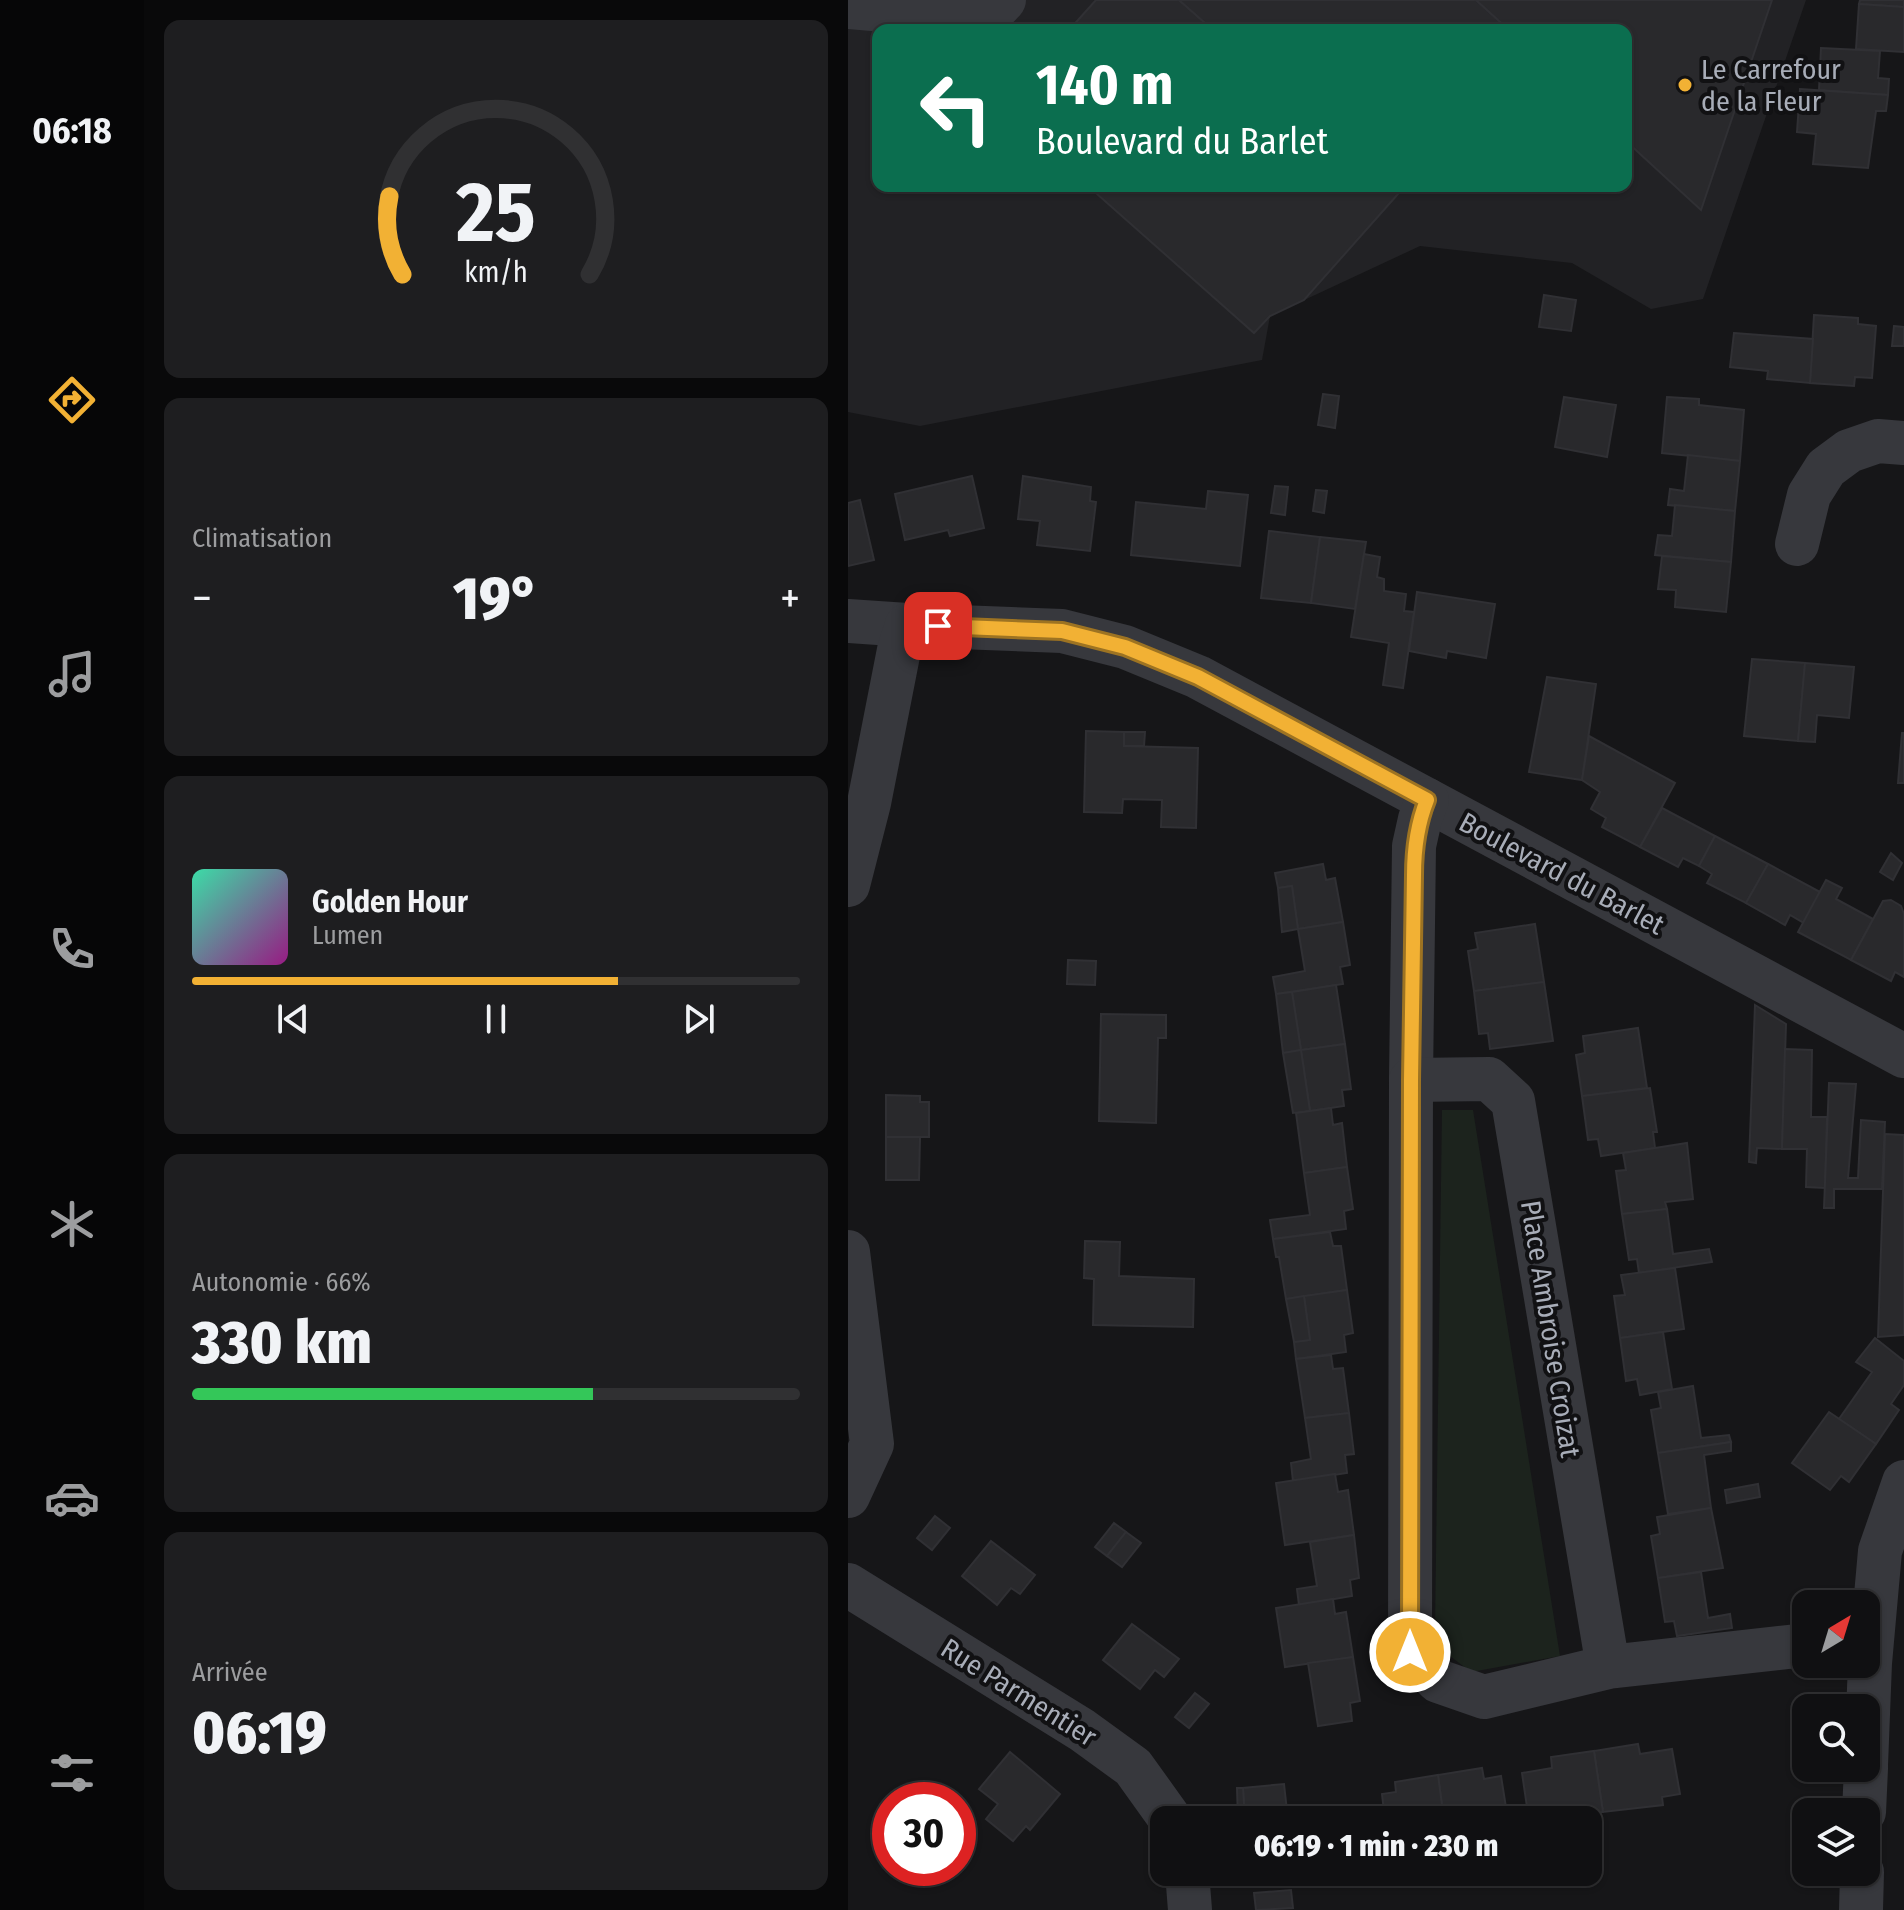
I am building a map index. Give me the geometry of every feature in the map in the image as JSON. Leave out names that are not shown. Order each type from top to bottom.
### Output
[{"type":"street","points":[[848,7],[986,19],[1004,0]]},
{"type":"street","points":[[1797,544],[1809,495],[1826,468],[1849,451],[1878,441],[1904,443]]},
{"type":"street","name":"Boulevard du Barlet","points":[[848,621],[1062,631],[1125,647],[1198,677],[1904,1056]]},
{"type":"street","points":[[848,885],[907,625]]},
{"type":"street","points":[[1427,800],[1414,846],[1410,1652],[1438,1681],[1484,1697],[1608,1667],[1792,1647]]},
{"type":"street","name":"Place Ambroise Croizat","points":[[1411,1080],[1489,1079],[1513,1101],[1608,1667]]},
{"type":"street","points":[[848,1252],[872,1444],[848,1496]]},
{"type":"street","points":[[1875,1590],[1880,1551],[1904,1482]]},
{"type":"street","name":"Rue Parmentier","points":[[848,1585],[1082,1730],[1133,1767],[1161,1806]]},
{"type":"street","points":[[1188,1886],[1190,1910]]},
{"type":"street","points":[[1861,1910],[1862,1886]]},
{"type":"shaded area","points":[[848,0],[1806,0],[1703,299],[1651,309],[1572,263],[1420,246],[1270,316],[1262,360],[920,426],[848,412]]},
{"type":"shaded area","points":[[1442,1110],[1473,1110],[1560,1656],[1471,1672],[1450,1656],[1435,1630]]},
{"type":"building","points":[[1096,0],[1179,0],[1206,24],[1074,24]]},
{"type":"building","points":[[1179,0],[1476,0],[1502,24],[1206,24]]},
{"type":"building","name":"Le Carrefour de la Fleur","points":[[1476,0],[1772,0],[1701,210],[1632,147],[1632,24],[1502,24]]},
{"type":"building","points":[[1860,0],[1904,0],[1904,7],[1859,4]]},
{"type":"building","points":[[1859,4],[1904,7],[1904,52],[1856,49]]},
{"type":"building","points":[[1821,48],[1880,51],[1878,78],[1889,79],[1888,95],[1819,90]]},
{"type":"building","points":[[1800,89],[1888,95],[1886,111],[1876,111],[1868,168],[1813,164],[1816,134],[1797,132]]},
{"type":"building","points":[[1095,192],[1398,194],[1304,300],[1270,316],[1254,333]]},
{"type":"building","points":[[1544,295],[1576,300],[1571,331],[1539,327]]},
{"type":"building","points":[[1814,315],[1858,318],[1858,324],[1876,326],[1872,378],[1855,377],[1854,386],[1810,383]]},
{"type":"building","points":[[1894,326],[1904,327],[1904,346],[1892,346]]},
{"type":"building","points":[[1734,333],[1813,339],[1810,383],[1767,379],[1768,371],[1730,367]]},
{"type":"building","points":[[1323,394],[1339,396],[1335,428],[1318,425]]},
{"type":"building","points":[[1564,397],[1616,405],[1607,457],[1555,447]]},
{"type":"building","points":[[1667,397],[1699,399],[1699,405],[1744,410],[1740,461],[1662,453]]},
{"type":"building","points":[[1688,455],[1740,461],[1735,511],[1668,505],[1670,489],[1684,491]]},
{"type":"building","points":[[972,476],[984,528],[950,536],[948,530],[905,540],[895,494]]},
{"type":"building","points":[[1023,476],[1091,487],[1090,501],[1096,502],[1090,551],[1037,545],[1040,521],[1018,519]]},
{"type":"building","points":[[1275,486],[1288,487],[1285,515],[1271,513]]},
{"type":"building","points":[[1316,490],[1327,491],[1324,513],[1313,511]]},
{"type":"building","points":[[1208,491],[1248,495],[1240,566],[1131,555],[1136,502],[1206,509]]},
{"type":"building","points":[[860,500],[874,560],[848,566],[848,503]]},
{"type":"building","points":[[1675,505],[1735,511],[1731,562],[1655,555],[1658,535],[1672,536]]},
{"type":"building","points":[[1269,531],[1320,537],[1311,603],[1261,598]]},
{"type":"building","points":[[1320,537],[1366,542],[1355,609],[1311,603]]},
{"type":"building","points":[[1364,554],[1380,557],[1377,577],[1384,579],[1384,591],[1406,594],[1404,611],[1414,612],[1403,688],[1383,685],[1389,643],[1351,637]]},
{"type":"building","points":[[1662,556],[1731,562],[1726,612],[1675,607],[1676,590],[1658,589]]},
{"type":"building","points":[[1417,592],[1495,604],[1486,658],[1447,651],[1446,658],[1409,651]]},
{"type":"building","points":[[1752,659],[1805,663],[1798,741],[1744,736]]},
{"type":"building","points":[[1805,663],[1854,667],[1849,718],[1817,715],[1815,742],[1798,741]]},
{"type":"building","points":[[1547,677],[1596,684],[1582,780],[1529,772]]},
{"type":"building","points":[[1086,731],[1124,732],[1124,746],[1198,748],[1196,828],[1161,827],[1162,800],[1123,799],[1122,813],[1084,812]]},
{"type":"building","points":[[1124,732],[1145,732],[1144,746],[1124,746]]},
{"type":"building","points":[[1902,733],[1904,783],[1898,783]]},
{"type":"building","points":[[1589,736],[1675,783],[1640,847],[1602,827],[1606,818],[1591,809],[1600,792],[1582,780]]},
{"type":"building","points":[[1662,808],[1715,836],[1699,866],[1683,858],[1678,867],[1640,847]]},
{"type":"building","points":[[1715,836],[1768,864],[1746,903],[1707,883],[1712,874],[1699,866]]},
{"type":"building","points":[[1891,853],[1902,863],[1893,880],[1880,872]]},
{"type":"building","points":[[1323,864],[1326,880],[1335,878],[1343,922],[1298,929],[1292,886],[1278,888],[1275,873]]},
{"type":"building","points":[[1768,864],[1820,892],[1804,923],[1790,915],[1785,925],[1746,903]]},
{"type":"building","points":[[1826,880],[1842,888],[1836,899],[1873,919],[1851,960],[1798,932]]},
{"type":"building","points":[[1292,886],[1298,929],[1282,932],[1278,888]]},
{"type":"building","points":[[1891,900],[1901,906],[1904,914],[1904,977],[1895,972],[1891,981],[1851,960],[1883,901]]},
{"type":"building","points":[[1343,922],[1350,965],[1340,967],[1343,984],[1276,994],[1273,977],[1305,971],[1298,929]]},
{"type":"building","points":[[1535,924],[1544,982],[1474,991],[1468,951],[1478,949],[1475,933]]},
{"type":"building","points":[[1068,960],[1096,961],[1095,985],[1067,984]]},
{"type":"building","points":[[1544,982],[1553,1041],[1490,1049],[1488,1033],[1479,1034],[1474,991]]},
{"type":"building","points":[[1336,985],[1345,1044],[1301,1050],[1292,992]]},
{"type":"building","points":[[1292,992],[1301,1050],[1283,1053],[1276,994]]},
{"type":"building","points":[[1755,1005],[1786,1024],[1782,1149],[1757,1148],[1756,1163],[1749,1162]]},
{"type":"building","points":[[1101,1014],[1166,1015],[1166,1038],[1158,1038],[1156,1123],[1099,1121]]},
{"type":"building","points":[[1638,1028],[1647,1088],[1582,1096],[1576,1055],[1585,1053],[1583,1036]]},
{"type":"building","points":[[1345,1044],[1351,1089],[1342,1090],[1344,1106],[1310,1111],[1301,1050]]},
{"type":"building","points":[[1785,1049],[1812,1050],[1811,1117],[1827,1117],[1825,1188],[1806,1187],[1807,1149],[1782,1149]]},
{"type":"building","points":[[1301,1050],[1310,1111],[1293,1113],[1283,1053]]},
{"type":"building","points":[[1829,1083],[1856,1084],[1848,1178],[1858,1178],[1861,1120],[1885,1122],[1882,1189],[1834,1189],[1834,1208],[1824,1208]]},
{"type":"building","points":[[1650,1088],[1657,1132],[1653,1132],[1655,1148],[1601,1156],[1598,1139],[1588,1140],[1582,1096]]},
{"type":"building","points":[[886,1095],[920,1096],[920,1102],[929,1102],[929,1137],[886,1137]]},
{"type":"building","points":[[1331,1108],[1333,1125],[1342,1123],[1347,1167],[1304,1173],[1296,1113]]},
{"type":"building","points":[[1885,1134],[1904,1135],[1904,1335],[1878,1337]]},
{"type":"building","points":[[886,1137],[920,1137],[919,1180],[886,1180]]},
{"type":"building","points":[[1687,1143],[1693,1199],[1665,1202],[1667,1209],[1622,1214],[1616,1171],[1626,1170],[1623,1153]]},
{"type":"building","points":[[1347,1167],[1353,1209],[1344,1211],[1346,1229],[1273,1239],[1270,1220],[1310,1215],[1304,1173]]},
{"type":"building","points":[[1667,1209],[1673,1254],[1709,1249],[1712,1262],[1639,1273],[1637,1259],[1629,1260],[1622,1214]]},
{"type":"building","points":[[1330,1232],[1333,1246],[1341,1246],[1347,1290],[1286,1299],[1273,1239]]},
{"type":"building","points":[[1085,1241],[1120,1242],[1119,1276],[1194,1279],[1193,1327],[1093,1325],[1094,1279],[1084,1278]]},
{"type":"building","points":[[1675,1268],[1684,1329],[1620,1338],[1614,1296],[1625,1295],[1621,1275]]},
{"type":"building","points":[[1347,1290],[1353,1333],[1344,1335],[1346,1352],[1296,1359],[1294,1342],[1310,1340],[1304,1296]]},
{"type":"building","points":[[1304,1296],[1310,1340],[1294,1342],[1286,1299]]},
{"type":"building","points":[[1663,1332],[1672,1389],[1640,1395],[1637,1379],[1626,1381],[1620,1338]]},
{"type":"building","points":[[1875,1338],[1904,1361],[1904,1385],[1891,1404],[1899,1410],[1876,1444],[1839,1419],[1872,1372],[1856,1362]]},
{"type":"building","points":[[1331,1355],[1333,1369],[1343,1368],[1349,1413],[1305,1418],[1296,1359]]},
{"type":"building","points":[[1693,1386],[1701,1438],[1729,1435],[1731,1442],[1658,1453],[1651,1410],[1661,1408],[1658,1392]]},
{"type":"building","points":[[1829,1412],[1876,1444],[1849,1482],[1841,1476],[1830,1490],[1792,1463]]},
{"type":"building","points":[[1349,1413],[1354,1454],[1345,1455],[1347,1473],[1293,1481],[1291,1463],[1311,1459],[1305,1418]]},
{"type":"building","points":[[1731,1442],[1731,1451],[1704,1455],[1711,1508],[1668,1514],[1658,1453]]},
{"type":"building","points":[[1335,1474],[1338,1492],[1348,1490],[1354,1535],[1285,1545],[1276,1483]]},
{"type":"building","points":[[1758,1484],[1760,1497],[1727,1503],[1725,1490]]},
{"type":"building","points":[[1711,1508],[1723,1568],[1658,1578],[1651,1536],[1660,1534],[1657,1517]]},
{"type":"building","points":[[935,1516],[950,1528],[932,1550],[917,1538]]},
{"type":"building","points":[[1114,1523],[1126,1532],[1107,1556],[1095,1547]]},
{"type":"building","points":[[1126,1532],[1141,1543],[1122,1567],[1107,1556]]},
{"type":"building","points":[[1354,1535],[1359,1578],[1350,1580],[1352,1596],[1299,1605],[1297,1589],[1317,1586],[1310,1542]]},
{"type":"building","points":[[991,1541],[1035,1575],[1020,1594],[1011,1588],[997,1605],[962,1576]]},
{"type":"building","points":[[1701,1572],[1708,1618],[1730,1614],[1732,1628],[1677,1636],[1674,1621],[1665,1622],[1658,1578]]},
{"type":"building","points":[[1333,1599],[1335,1614],[1346,1612],[1353,1657],[1285,1667],[1276,1608]]},
{"type":"building","points":[[1132,1624],[1179,1659],[1164,1677],[1155,1670],[1140,1689],[1103,1660]]},
{"type":"building","points":[[1353,1657],[1360,1701],[1350,1703],[1352,1721],[1318,1726],[1308,1663]]},
{"type":"building","points":[[1195,1693],[1209,1704],[1189,1728],[1175,1717]]},
{"type":"building","points":[[1638,1744],[1640,1754],[1672,1749],[1680,1794],[1662,1797],[1663,1805],[1603,1812],[1594,1751]]},
{"type":"building","points":[[1594,1751],[1603,1812],[1602,1806],[1527,1806],[1522,1773],[1552,1768],[1551,1757]]},
{"type":"building","points":[[1010,1752],[1060,1794],[1030,1830],[1026,1826],[1013,1841],[986,1819],[998,1804],[979,1789]]},
{"type":"building","points":[[1482,1768],[1484,1779],[1501,1776],[1506,1806],[1442,1806],[1438,1775]]},
{"type":"building","points":[[1438,1775],[1442,1806],[1383,1806],[1382,1794],[1396,1792],[1395,1782]]},
{"type":"building","points":[[1284,1784],[1286,1806],[1244,1806],[1243,1788]]},
{"type":"building","points":[[1237,1788],[1243,1788],[1244,1806],[1238,1806]]},
{"type":"building","points":[[1291,1890],[1293,1908],[1256,1910],[1254,1893]]},
{"type":"place","name":"Le Carrefour de la Fleur","points":[[1685,85]]},
{"type":"route","points":[[938,626],[1062,631],[1125,647],[1198,677],[1427,800],[1414,846],[1410,1652]]}]
